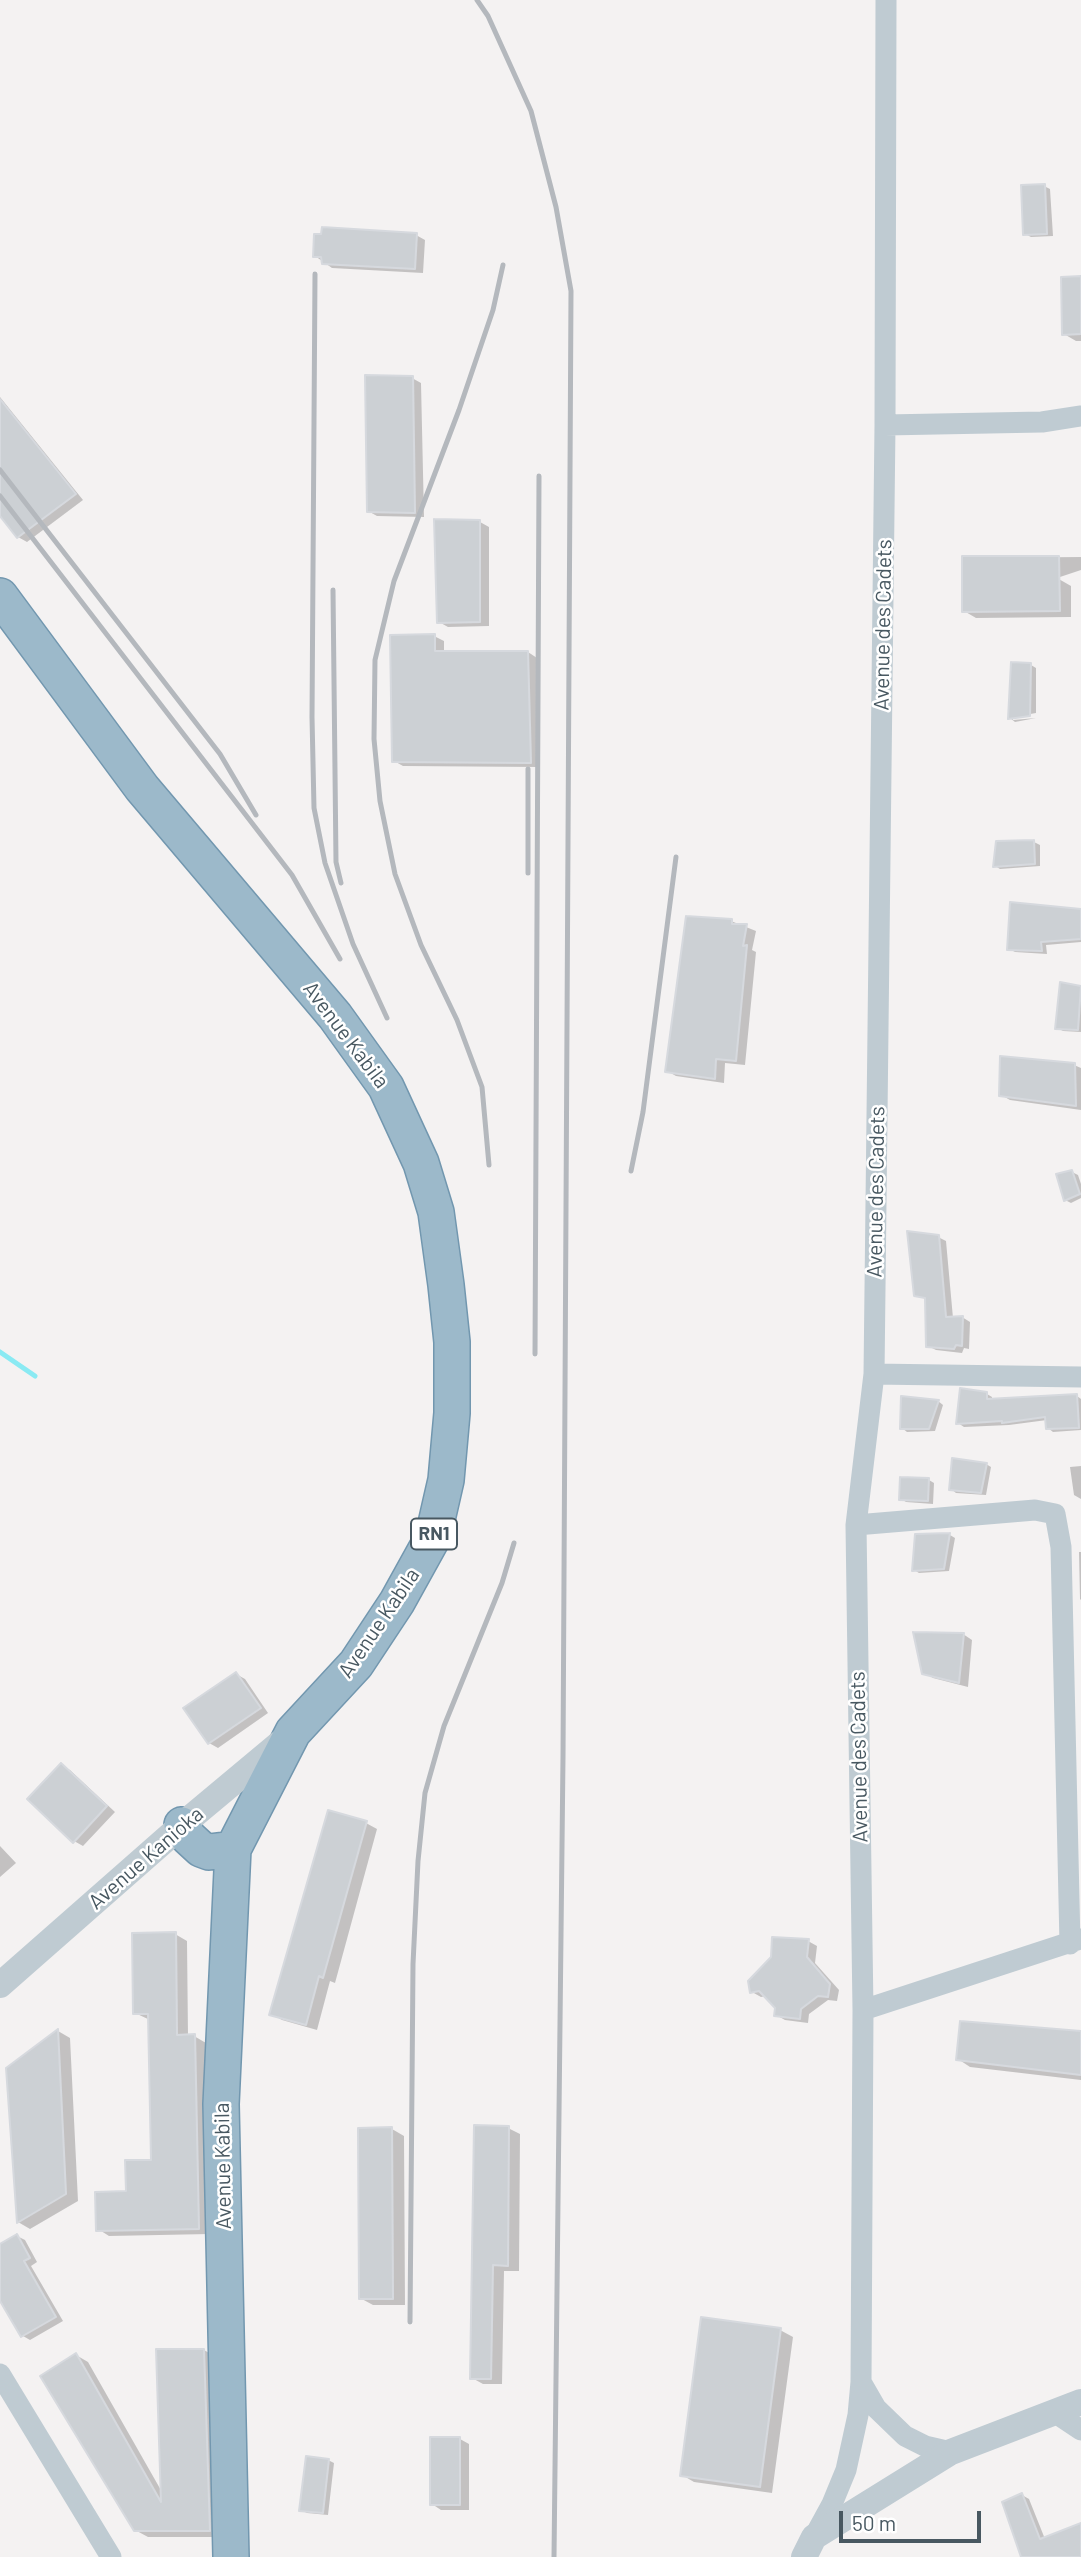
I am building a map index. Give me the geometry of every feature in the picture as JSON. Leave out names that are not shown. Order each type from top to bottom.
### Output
[{"type":"highway","name":"Avenue Kabila","points":[[0,596],[142,788],[335,1016],[386,1087],[421,1163],[436,1212],[452,1342],[452,1413],[446,1480],[433,1537],[397,1602],[356,1664],[293,1732],[233,1849],[221,2104],[231,2557]]},
{"type":"highway","points":[[182,1825],[188,1837],[201,1849],[209,1852],[233,1849]]},
{"type":"street","name":"Avenue des Cadets","points":[[809,2547],[832,2504],[846,2470],[861,2382],[863,2010],[856,1525],[874,1374],[885,425],[886,0]]},
{"type":"street","points":[[885,425],[1042,422],[1081,416]]},
{"type":"street","points":[[874,1374],[1081,1377]]},
{"type":"street","points":[[856,1525],[1035,1510],[1055,1514],[1061,1547],[1075,1941],[863,2010]]},
{"type":"street","name":"Avenue Kanioka","points":[[0,1984],[293,1732]]},
{"type":"street","points":[[0,2374],[111,2557]]},
{"type":"street","points":[[861,2382],[876,2408],[905,2436],[925,2446],[951,2452]]},
{"type":"street","points":[[809,2547],[951,2452],[1081,2402]]},
{"type":"street","points":[[1054,2412],[1081,2430]]},
{"type":"building","points":[[1045,184],[1047,234],[1023,235],[1021,185]]},
{"type":"building","points":[[322,227],[417,233],[415,269],[322,264],[321,257],[313,257],[314,234],[321,234]]},
{"type":"building","points":[[1081,276],[1081,334],[1062,335],[1061,277]]},
{"type":"building","points":[[365,375],[413,376],[415,513],[367,512]]},
{"type":"building","points":[[0,399],[76,494],[17,538],[0,516]]},
{"type":"building","points":[[434,519],[480,520],[480,622],[437,623]]},
{"type":"building","points":[[962,556],[1059,556],[1060,611],[962,612]]},
{"type":"building","points":[[435,634],[435,651],[528,651],[531,763],[392,762],[390,635]]},
{"type":"building","points":[[1011,662],[1031,663],[1030,716],[1008,719]]},
{"type":"building","points":[[1034,840],[1035,864],[993,867],[996,841]]},
{"type":"building","points":[[1010,902],[1081,909],[1081,939],[1041,942],[1042,951],[1007,950]]},
{"type":"building","points":[[686,916],[732,919],[732,924],[747,924],[743,946],[747,945],[736,1061],[716,1059],[715,1079],[665,1072]]},
{"type":"building","points":[[1060,982],[1081,986],[1078,1030],[1055,1029]]},
{"type":"building","points":[[1000,1056],[1075,1063],[1076,1106],[999,1096]]},
{"type":"building","points":[[1072,1170],[1080,1194],[1064,1201],[1056,1174]]},
{"type":"building","points":[[907,1231],[939,1235],[946,1317],[963,1316],[962,1346],[956,1345],[954,1349],[926,1347],[925,1298],[914,1296]]},
{"type":"building","points":[[960,1388],[987,1392],[987,1399],[1077,1394],[1079,1428],[1046,1429],[1045,1417],[1002,1423],[956,1424]]},
{"type":"building","points":[[901,1396],[939,1400],[929,1429],[900,1429]]},
{"type":"building","points":[[952,1458],[987,1463],[981,1493],[949,1490]]},
{"type":"building","points":[[900,1477],[929,1478],[928,1501],[899,1500]]},
{"type":"building","points":[[950,1533],[944,1569],[912,1571],[915,1534]]},
{"type":"building","points":[[913,1632],[964,1633],[959,1683],[922,1674]]},
{"type":"building","points":[[236,1672],[261,1708],[208,1744],[183,1708]]},
{"type":"building","points":[[61,1763],[107,1806],[73,1843],[27,1799]]},
{"type":"building","points":[[328,1810],[367,1821],[323,1978],[319,1976],[306,2025],[269,2015]]},
{"type":"building","points":[[176,1932],[177,2035],[195,2034],[199,2229],[96,2231],[95,2192],[126,2191],[125,2160],[151,2160],[148,2014],[133,2014],[132,1933]]},
{"type":"building","points":[[772,1937],[809,1939],[807,1957],[830,1984],[828,1997],[818,1996],[801,2009],[800,2019],[774,2016],[775,2008],[759,1991],[750,1993],[748,1981],[771,1957]]},
{"type":"building","points":[[960,2021],[1081,2031],[1081,2075],[956,2060]]},
{"type":"building","points":[[58,2029],[66,2194],[17,2223],[6,2068]]},
{"type":"building","points":[[474,2125],[509,2126],[508,2266],[493,2265],[491,2379],[470,2379]]},
{"type":"building","points":[[392,2127],[393,2299],[359,2299],[358,2128]]},
{"type":"building","points":[[17,2234],[30,2258],[24,2261],[56,2317],[21,2337],[0,2301],[0,2244]]},
{"type":"building","points":[[701,2317],[781,2328],[760,2487],[680,2476]]},
{"type":"building","points":[[156,2349],[204,2349],[210,2531],[134,2531],[40,2376],[76,2353],[161,2502]]},
{"type":"building","points":[[430,2437],[460,2437],[460,2505],[430,2505]]},
{"type":"building","points":[[306,2456],[329,2459],[323,2513],[299,2511]]},
{"type":"building","points":[[1022,2493],[1040,2539],[1081,2523],[1081,2557],[1021,2557],[1002,2502]]},
{"type":"waterway","points":[[0,1352],[35,1376]]},
{"type":"railway","points":[[477,0],[488,16],[531,111],[556,207],[571,291],[563,1757],[554,2557]]},
{"type":"railway","points":[[489,1165],[482,1087],[457,1020],[421,945],[395,874],[380,801],[374,739],[375,660],[394,581],[459,410],[493,310],[503,265]]},
{"type":"railway","points":[[315,274],[312,717],[314,808],[325,863],[353,944],[387,1018]]},
{"type":"railway","points":[[0,470],[220,754],[256,815]]},
{"type":"railway","points":[[535,1354],[539,476]]},
{"type":"railway","points":[[0,496],[292,875],[340,959]]},
{"type":"railway","points":[[333,590],[336,862],[341,883]]},
{"type":"railway","points":[[528,769],[528,873]]},
{"type":"railway","points":[[631,1171],[643,1112],[676,857]]},
{"type":"railway","points":[[410,2322],[413,1964],[418,1861],[425,1793],[444,1726],[502,1583],[514,1543]]}]
